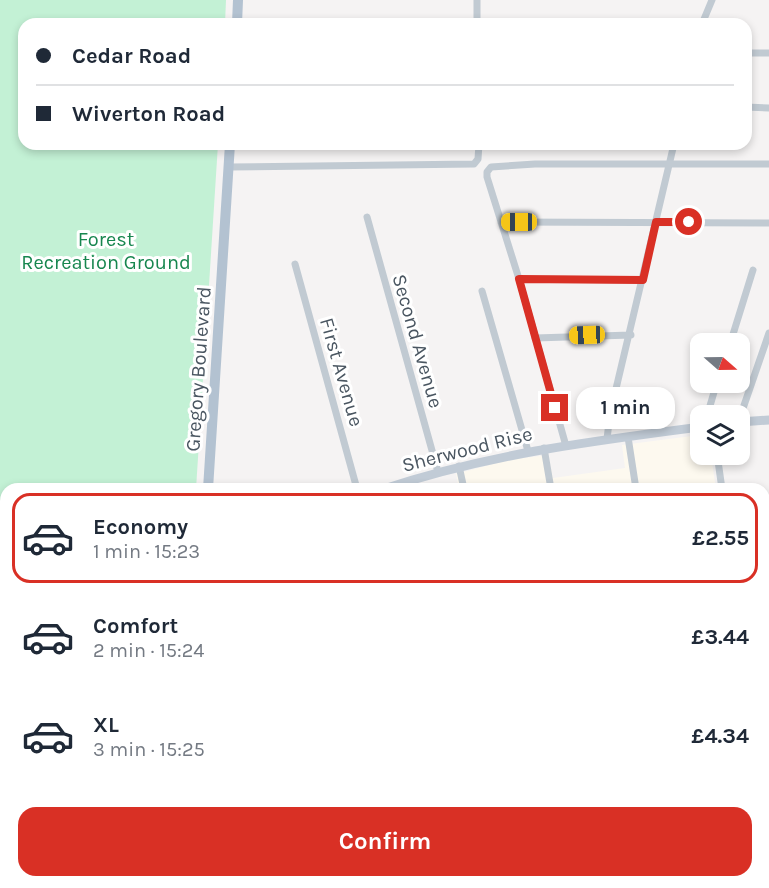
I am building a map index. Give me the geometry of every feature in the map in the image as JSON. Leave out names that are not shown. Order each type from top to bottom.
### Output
[{"type":"main road","points":[[237,18],[238,0]]},
{"type":"main road","name":"Gregory Boulevard","points":[[208,483],[230,150]]},
{"type":"main road","points":[[750,421],[769,420]]},
{"type":"main road","name":"Sherwood Rise","points":[[403,483],[459,466],[543,448],[690,428]]},
{"type":"street","points":[[477,0],[477,18]]},
{"type":"street","points":[[704,18],[712,0]]},
{"type":"street","points":[[752,53],[769,53]]},
{"type":"street","points":[[752,108],[769,108]]},
{"type":"street","points":[[229,167],[474,164],[478,159],[479,150]]},
{"type":"street","points":[[608,439],[610,414],[631,335],[673,150]]},
{"type":"street","points":[[566,446],[487,172],[494,165],[769,164]]},
{"type":"street","name":"Second Avenue","points":[[367,218],[438,472]]},
{"type":"street","points":[[501,222],[769,223]]},
{"type":"street","name":"First Avenue","points":[[295,264],[355,483]]},
{"type":"street","points":[[733,333],[753,270]]},
{"type":"street","points":[[519,279],[643,280]]},
{"type":"street","points":[[482,291],[528,451]]},
{"type":"street","points":[[744,405],[769,333]]},
{"type":"street","points":[[535,338],[631,335]]},
{"type":"street","points":[[628,436],[635,483]]},
{"type":"street","points":[[543,448],[550,483]]},
{"type":"street","points":[[719,465],[721,483]]},
{"type":"street","points":[[459,466],[463,483]]},
{"type":"shaded area","points":[[690,436],[690,465],[712,465],[715,483],[458,483],[456,474],[508,460],[548,455],[553,478],[625,468],[622,445]]},
{"type":"green space","name":"Forest Recreation Ground","points":[[0,0],[226,0],[225,18],[18,18],[18,150],[218,150],[196,483],[0,483]]},
{"type":"route","points":[[555,408],[519,279],[643,280],[656,222],[689,222]]}]
